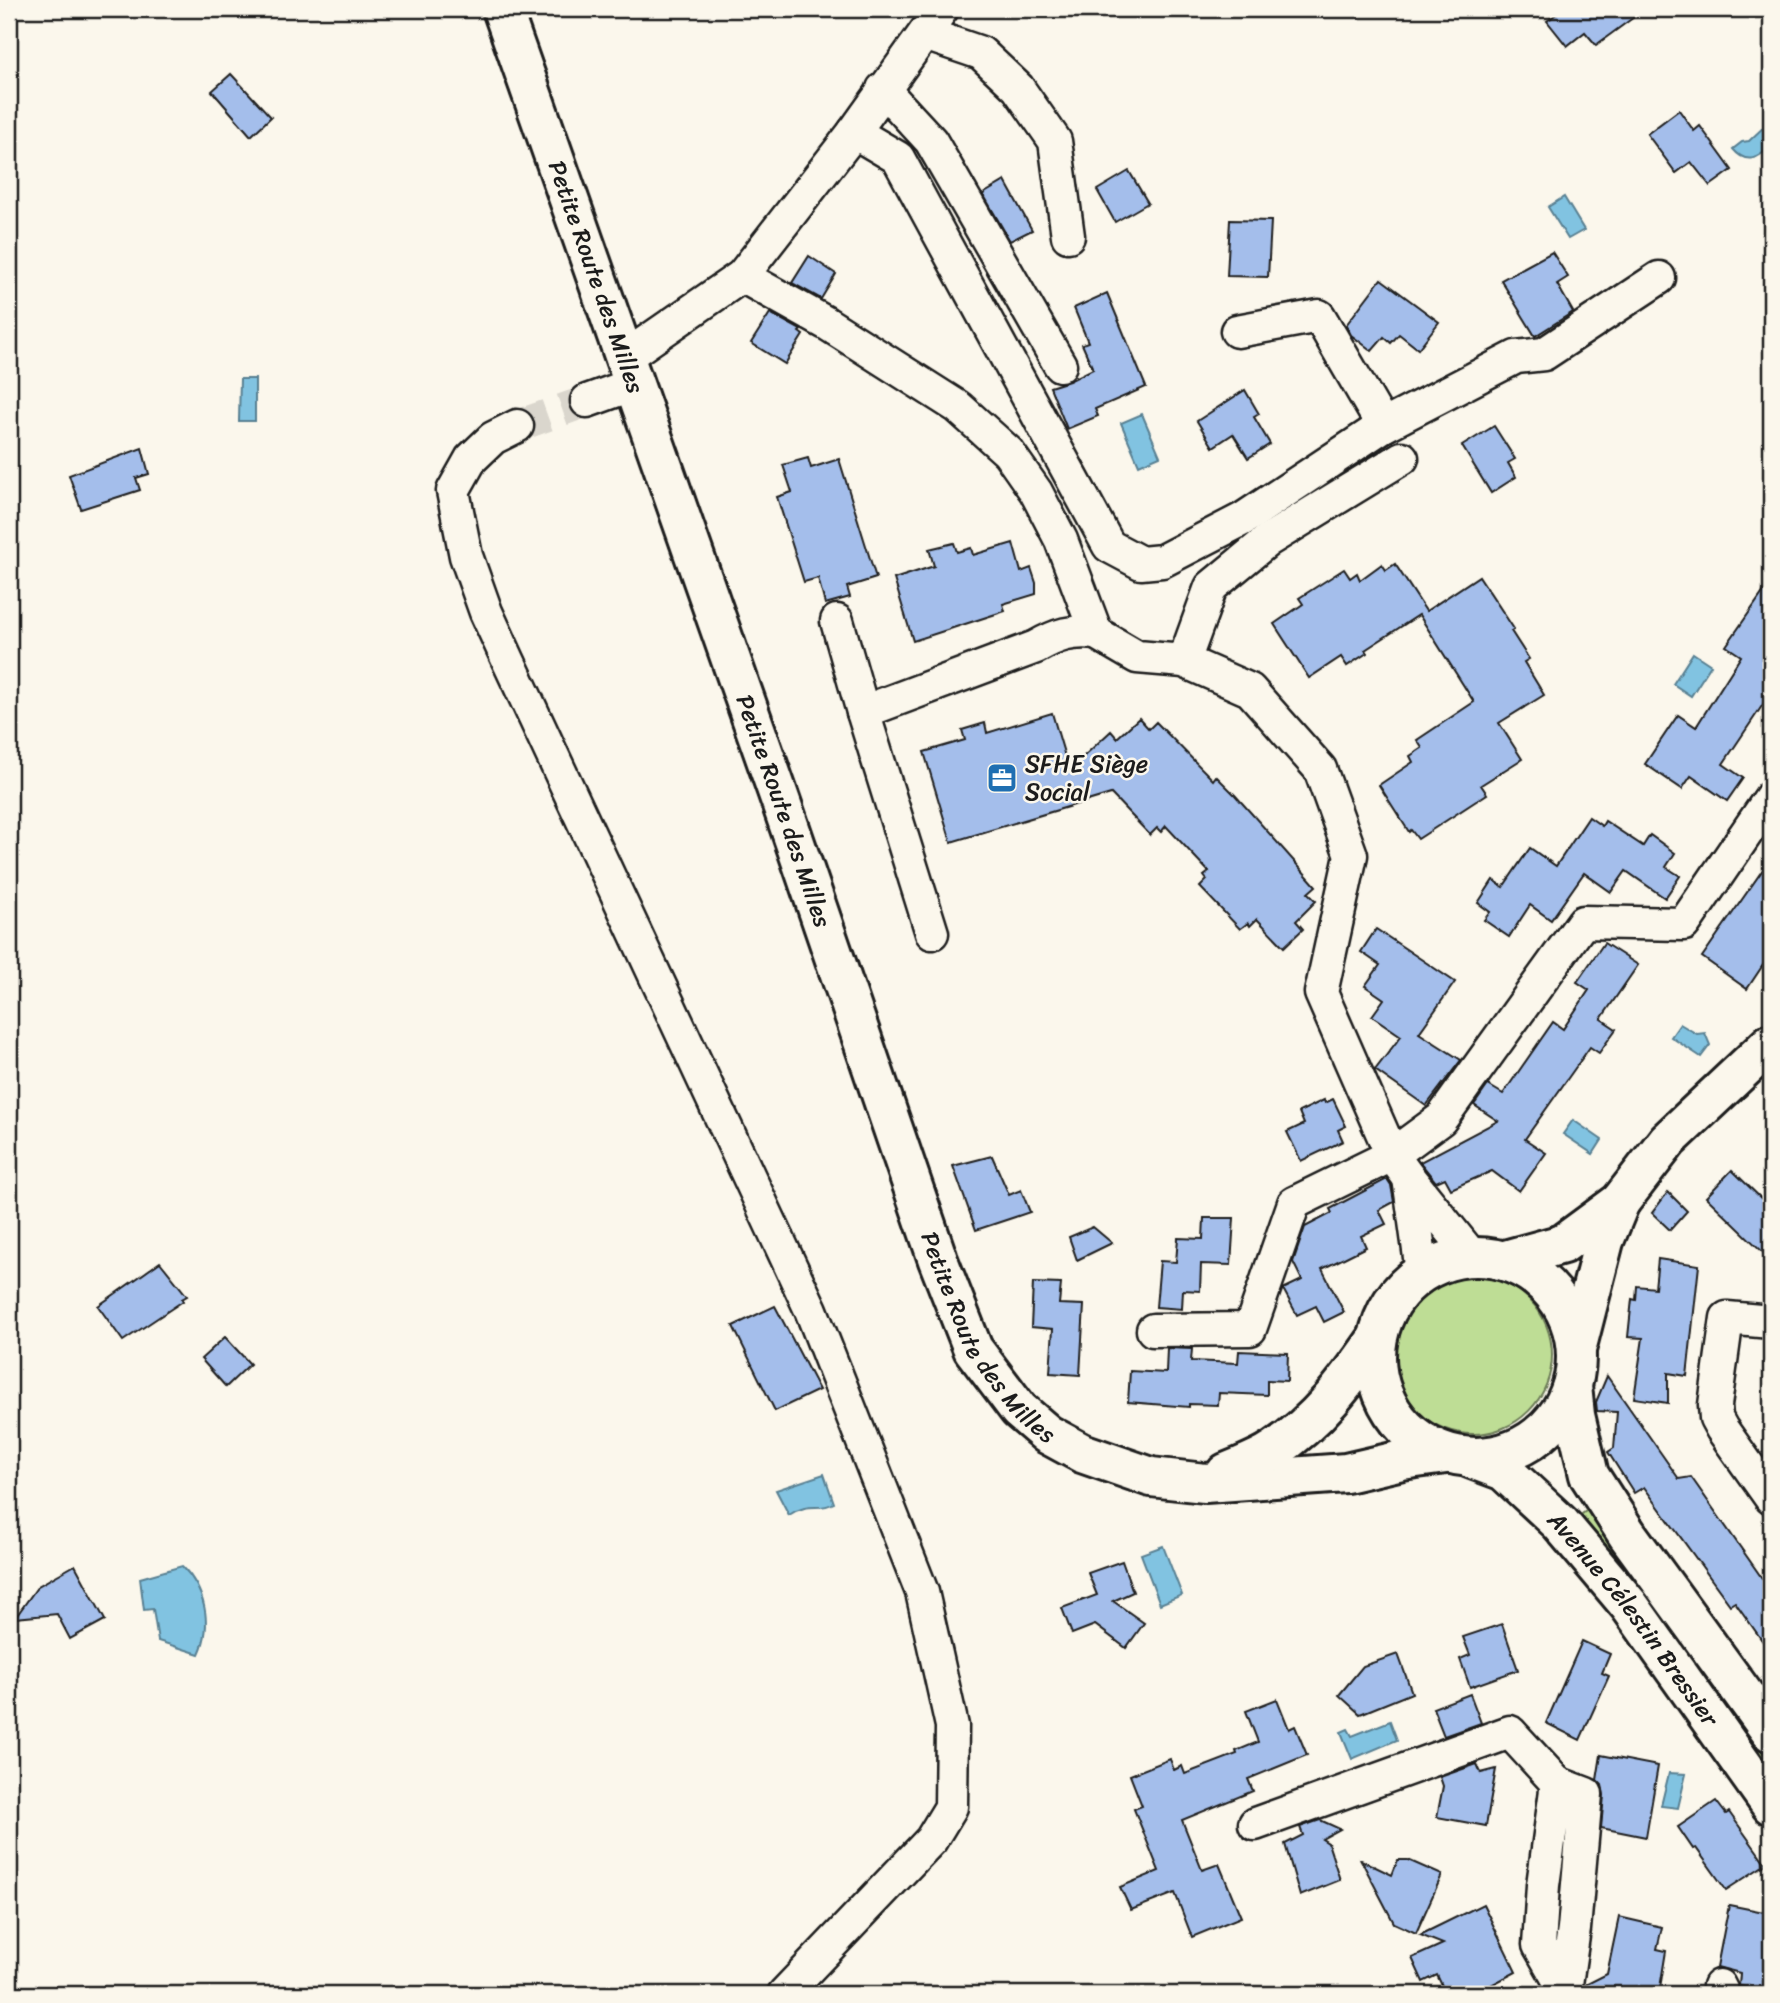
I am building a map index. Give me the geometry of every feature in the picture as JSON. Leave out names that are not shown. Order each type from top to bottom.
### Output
[{"type":"main road","name":"Petite Route des Milles","points":[[502,9],[786,815],[933,1247],[973,1349],[1019,1409],[1047,1434],[1082,1453],[1152,1477],[1205,1483],[1346,1473],[1402,1460],[1459,1456]]},
{"type":"main road","points":[[1376,1340],[1379,1388],[1408,1432],[1459,1456],[1517,1449],[1554,1421],[1574,1368],[1604,1241],[1620,1202],[1668,1140],[1771,1043]]},
{"type":"main road","points":[[1205,1483],[1272,1452],[1312,1422],[1342,1388],[1376,1340],[1389,1305],[1422,1272],[1456,1258],[1488,1257],[1563,1244],[1620,1202]]},
{"type":"main road","points":[[1488,1257],[1539,1278],[1568,1317],[1574,1368]]},
{"type":"main road","name":"Avenue Célestin Bressier","points":[[1574,1368],[1575,1415],[1589,1475],[1627,1534],[1771,1732]]},
{"type":"main road","name":"Avenue Célestin Bressier","points":[[1459,1456],[1504,1471],[1560,1523],[1629,1605],[1771,1805]]},
{"type":"street","points":[[587,401],[630,370],[741,276],[854,132],[933,21],[981,53],[1018,88],[1055,141],[1068,236]]},
{"type":"street","points":[[883,89],[931,141],[1060,365]]},
{"type":"street","points":[[854,132],[898,158],[1109,546],[1141,563],[1162,561],[1243,519],[1383,426],[1516,358],[1544,354],[1659,278]]},
{"type":"street","points":[[741,276],[826,323],[958,407],[1008,452],[1036,492],[1061,540],[1097,633]]},
{"type":"street","points":[[1237,331],[1320,316],[1383,426]]},
{"type":"street","points":[[517,426],[493,438],[471,459],[453,491],[466,556],[502,648],[811,1310],[922,1592],[952,1726],[951,1807],[931,1840],[784,1994]]},
{"type":"street","points":[[1184,661],[1211,587],[1268,540],[1402,458]]},
{"type":"street","points":[[837,621],[932,933]]},
{"type":"street","points":[[863,712],[1036,647],[1057,635],[1078,631],[1097,633],[1137,657],[1184,661],[1250,690],[1320,769],[1351,855],[1321,993],[1401,1166],[1422,1272]]},
{"type":"street","points":[[1153,1330],[1250,1329],[1294,1203],[1401,1166],[1441,1119],[1583,922],[1684,924],[1771,797]]},
{"type":"street","points":[[1401,1166],[1488,1257]]},
{"type":"street","points":[[1771,1321],[1727,1318],[1715,1405],[1716,1418],[1722,1429],[1771,1498]]},
{"type":"street","points":[[1255,1824],[1510,1732],[1557,1783],[1586,1794],[1566,1993]]},
{"type":"green space","points":[[1473,1276],[1503,1282],[1529,1299],[1546,1325],[1552,1355],[1546,1385],[1529,1411],[1503,1428],[1473,1434],[1443,1428],[1417,1411],[1400,1385],[1394,1355],[1400,1325],[1417,1299],[1443,1282]]},
{"type":"green space","points":[[1590,1508],[1771,1764],[1771,1789],[1578,1517]]},
{"type":"water","points":[[1768,123],[1771,127],[1771,146],[1757,157],[1747,159],[1733,149],[1742,142],[1749,141]]},
{"type":"water","points":[[1564,197],[1584,230],[1568,239],[1548,207]]},
{"type":"water","points":[[240,379],[255,379],[255,421],[239,421]]},
{"type":"water","points":[[1142,414],[1160,456],[1139,465],[1121,423]]},
{"type":"water","points":[[1693,653],[1711,665],[1691,696],[1673,684]]},
{"type":"water","points":[[1680,1024],[1697,1034],[1705,1033],[1710,1045],[1701,1057],[1671,1037]]},
{"type":"water","points":[[1573,1120],[1602,1140],[1593,1154],[1563,1134]]},
{"type":"water","points":[[824,1474],[834,1503],[823,1507],[802,1508],[789,1515],[776,1490]]},
{"type":"water","points":[[1163,1546],[1182,1595],[1160,1604],[1141,1554]]},
{"type":"water","points":[[182,1566],[196,1585],[204,1607],[205,1631],[199,1654],[158,1641],[153,1609],[144,1610],[140,1578]]},
{"type":"water","points":[[1390,1721],[1397,1740],[1352,1759],[1341,1732],[1348,1729],[1352,1736]]},
{"type":"water","points":[[1669,1773],[1686,1774],[1678,1808],[1661,1806]]},
{"type":"building","points":[[1563,9],[1645,9],[1596,45],[1585,32],[1567,46],[1547,21]]},
{"type":"building","points":[[231,74],[271,117],[251,136],[212,91]]},
{"type":"building","points":[[1679,110],[1694,131],[1700,126],[1732,170],[1710,186],[1691,162],[1676,173],[1647,134]]},
{"type":"building","points":[[1129,171],[1148,203],[1115,222],[1097,190]]},
{"type":"building","points":[[1005,181],[1032,230],[1010,241],[983,194]]},
{"type":"building","points":[[1230,220],[1271,221],[1268,277],[1227,276]]},
{"type":"building","points":[[1552,252],[1568,277],[1557,284],[1573,312],[1535,336],[1501,280]]},
{"type":"building","points":[[809,256],[836,274],[821,299],[792,283]]},
{"type":"building","points":[[1381,279],[1439,322],[1418,349],[1399,334],[1391,343],[1384,337],[1372,351],[1351,335],[1346,325]]},
{"type":"building","points":[[1107,293],[1146,387],[1095,409],[1098,416],[1067,429],[1050,387],[1093,369],[1082,344],[1088,342],[1074,308]]},
{"type":"building","points":[[770,313],[801,330],[799,332],[803,335],[785,364],[751,343]]},
{"type":"building","points":[[1245,390],[1259,414],[1254,417],[1270,444],[1248,458],[1233,434],[1213,447],[1197,421]]},
{"type":"building","points":[[1494,426],[1515,459],[1508,463],[1516,477],[1491,493],[1462,446]]},
{"type":"building","points":[[142,448],[149,474],[136,478],[140,490],[81,509],[69,475]]},
{"type":"building","points":[[808,458],[811,468],[839,459],[876,578],[847,587],[850,597],[825,604],[818,578],[804,582],[777,497],[792,492],[783,465]]},
{"type":"building","points":[[954,543],[957,552],[971,548],[973,555],[1013,543],[1021,572],[1031,568],[1036,594],[1003,604],[1005,611],[913,641],[894,579],[934,566],[929,549]]},
{"type":"building","points":[[1382,564],[1386,570],[1395,564],[1426,611],[1479,576],[1514,629],[1511,631],[1529,659],[1524,662],[1544,695],[1499,723],[1522,759],[1481,785],[1487,794],[1418,839],[1411,830],[1409,832],[1379,785],[1413,762],[1410,756],[1422,748],[1417,740],[1474,702],[1419,615],[1365,650],[1367,653],[1347,666],[1341,657],[1309,678],[1274,624],[1303,604],[1299,598],[1344,569],[1350,578],[1357,573],[1360,580]]},
{"type":"building","points":[[1771,581],[1771,689],[1723,764],[1743,778],[1727,801],[1691,776],[1682,789],[1645,764],[1678,715],[1696,727],[1741,656],[1726,646]]},
{"type":"building","points":[[1052,713],[1069,770],[1111,731],[1117,738],[1139,718],[1149,729],[1156,722],[1213,780],[1216,776],[1235,795],[1316,886],[1308,893],[1316,901],[1296,921],[1303,929],[1284,947],[1257,919],[1250,926],[1248,923],[1240,929],[1200,887],[1207,880],[1204,876],[1209,872],[1166,826],[1161,832],[1157,828],[1150,835],[1111,794],[951,842],[924,752],[965,740],[962,730],[985,723],[987,733]]},
{"type":"building","points":[[1589,817],[1602,826],[1605,821],[1643,846],[1650,835],[1675,853],[1666,867],[1680,876],[1665,898],[1626,871],[1611,892],[1584,873],[1551,920],[1530,905],[1509,937],[1484,920],[1490,912],[1478,903],[1493,880],[1503,887],[1530,848],[1556,866]]},
{"type":"building","points":[[1771,858],[1771,953],[1747,989],[1702,957]]},
{"type":"building","points":[[1376,929],[1455,982],[1419,1033],[1461,1060],[1426,1106],[1375,1070],[1401,1036],[1372,1016],[1384,999],[1365,986],[1380,965],[1361,952]]},
{"type":"building","points":[[1604,943],[1638,965],[1601,1019],[1616,1029],[1599,1053],[1590,1047],[1525,1139],[1546,1153],[1519,1191],[1492,1171],[1451,1189],[1445,1178],[1436,1182],[1420,1162],[1498,1121],[1474,1105],[1488,1085],[1503,1094],[1553,1022],[1563,1029],[1589,990],[1577,982]]},
{"type":"building","points":[[1333,1099],[1346,1126],[1338,1130],[1343,1141],[1301,1161],[1287,1132],[1304,1124],[1299,1112],[1324,1100],[1325,1103]]},
{"type":"building","points":[[992,1156],[1009,1195],[1021,1190],[1030,1212],[976,1230],[953,1166]]},
{"type":"building","points":[[1732,1170],[1771,1208],[1771,1260],[1706,1197]]},
{"type":"building","points":[[1387,1179],[1394,1202],[1379,1210],[1386,1224],[1361,1236],[1366,1247],[1322,1269],[1344,1312],[1324,1322],[1316,1306],[1297,1315],[1283,1289],[1302,1280],[1293,1262],[1305,1227],[1332,1213],[1330,1209]]},
{"type":"building","points":[[1668,1192],[1687,1211],[1670,1230],[1652,1213]]},
{"type":"building","points":[[1204,1218],[1234,1218],[1231,1265],[1201,1264],[1200,1291],[1183,1290],[1182,1309],[1156,1307],[1160,1261],[1176,1262],[1178,1238],[1203,1239]]},
{"type":"building","points":[[1093,1227],[1112,1243],[1077,1260],[1069,1237]]},
{"type":"building","points":[[1658,1259],[1699,1265],[1687,1376],[1668,1373],[1668,1403],[1634,1398],[1643,1338],[1628,1337],[1632,1299],[1636,1300],[1637,1286],[1655,1288]]},
{"type":"building","points":[[160,1262],[187,1296],[123,1341],[98,1306]]},
{"type":"building","points":[[1033,1283],[1061,1284],[1059,1304],[1084,1305],[1080,1375],[1050,1373],[1053,1329],[1031,1327]]},
{"type":"building","points":[[775,1306],[819,1390],[775,1411],[733,1326]]},
{"type":"building","points":[[225,1337],[250,1364],[226,1387],[201,1359]]},
{"type":"building","points":[[1167,1348],[1192,1349],[1191,1361],[1238,1363],[1239,1351],[1288,1353],[1287,1381],[1267,1380],[1267,1395],[1219,1393],[1218,1405],[1189,1404],[1189,1407],[1128,1402],[1130,1371],[1166,1373]]},
{"type":"building","points":[[1607,1376],[1679,1479],[1691,1477],[1771,1591],[1771,1653],[1735,1602],[1730,1605],[1644,1487],[1634,1493],[1608,1452],[1614,1448],[1617,1412],[1597,1411],[1596,1402]]},
{"type":"building","points":[[1122,1561],[1133,1592],[1113,1601],[1144,1623],[1126,1648],[1095,1625],[1072,1634],[1062,1608],[1097,1595],[1088,1573]]},
{"type":"building","points":[[75,1565],[105,1620],[70,1639],[57,1614],[15,1618],[38,1586]]},
{"type":"building","points":[[1502,1624],[1518,1670],[1470,1687],[1460,1659],[1470,1655],[1463,1637]]},
{"type":"building","points":[[1582,1641],[1610,1654],[1602,1673],[1609,1676],[1580,1740],[1546,1723]]},
{"type":"building","points":[[1398,1654],[1412,1693],[1360,1714],[1339,1695],[1363,1666]]},
{"type":"building","points":[[1470,1694],[1481,1723],[1444,1736],[1433,1708]]},
{"type":"building","points":[[1277,1699],[1289,1729],[1295,1726],[1307,1755],[1248,1779],[1253,1791],[1182,1820],[1202,1870],[1219,1864],[1241,1917],[1192,1937],[1175,1893],[1131,1910],[1120,1887],[1159,1871],[1134,1809],[1142,1806],[1130,1775],[1170,1759],[1174,1770],[1182,1766],[1185,1774],[1237,1754],[1236,1751],[1258,1742],[1246,1711]]},
{"type":"building","points":[[1601,1755],[1658,1766],[1646,1837],[1601,1828],[1604,1795],[1602,1785],[1597,1780]]},
{"type":"building","points":[[1477,1764],[1481,1773],[1496,1769],[1486,1826],[1437,1817],[1443,1786],[1440,1777]]},
{"type":"building","points":[[1716,1801],[1726,1814],[1729,1812],[1766,1864],[1726,1890],[1678,1827]]},
{"type":"building","points":[[1320,1820],[1340,1829],[1322,1839],[1328,1843],[1340,1880],[1300,1896],[1285,1844],[1303,1835],[1300,1827]]},
{"type":"building","points":[[1361,1860],[1392,1875],[1398,1860],[1408,1860],[1442,1875],[1416,1933],[1394,1923]]},
{"type":"building","points":[[1483,1904],[1516,1972],[1474,1994],[1446,1994],[1437,1975],[1423,1982],[1412,1958],[1443,1944],[1420,1935]]},
{"type":"building","points":[[1729,1905],[1769,1913],[1766,1928],[1771,1929],[1771,1992],[1739,1986],[1740,1973],[1717,1967]]},
{"type":"building","points":[[1619,1917],[1662,1927],[1657,1949],[1666,1951],[1659,1994],[1585,1994],[1585,1985],[1607,1974]]},
{"type":"tunnel","points":[[517,426],[587,401]]},
{"type":"place","name":"SFHE Siège Social","points":[[1002,778]]}]
